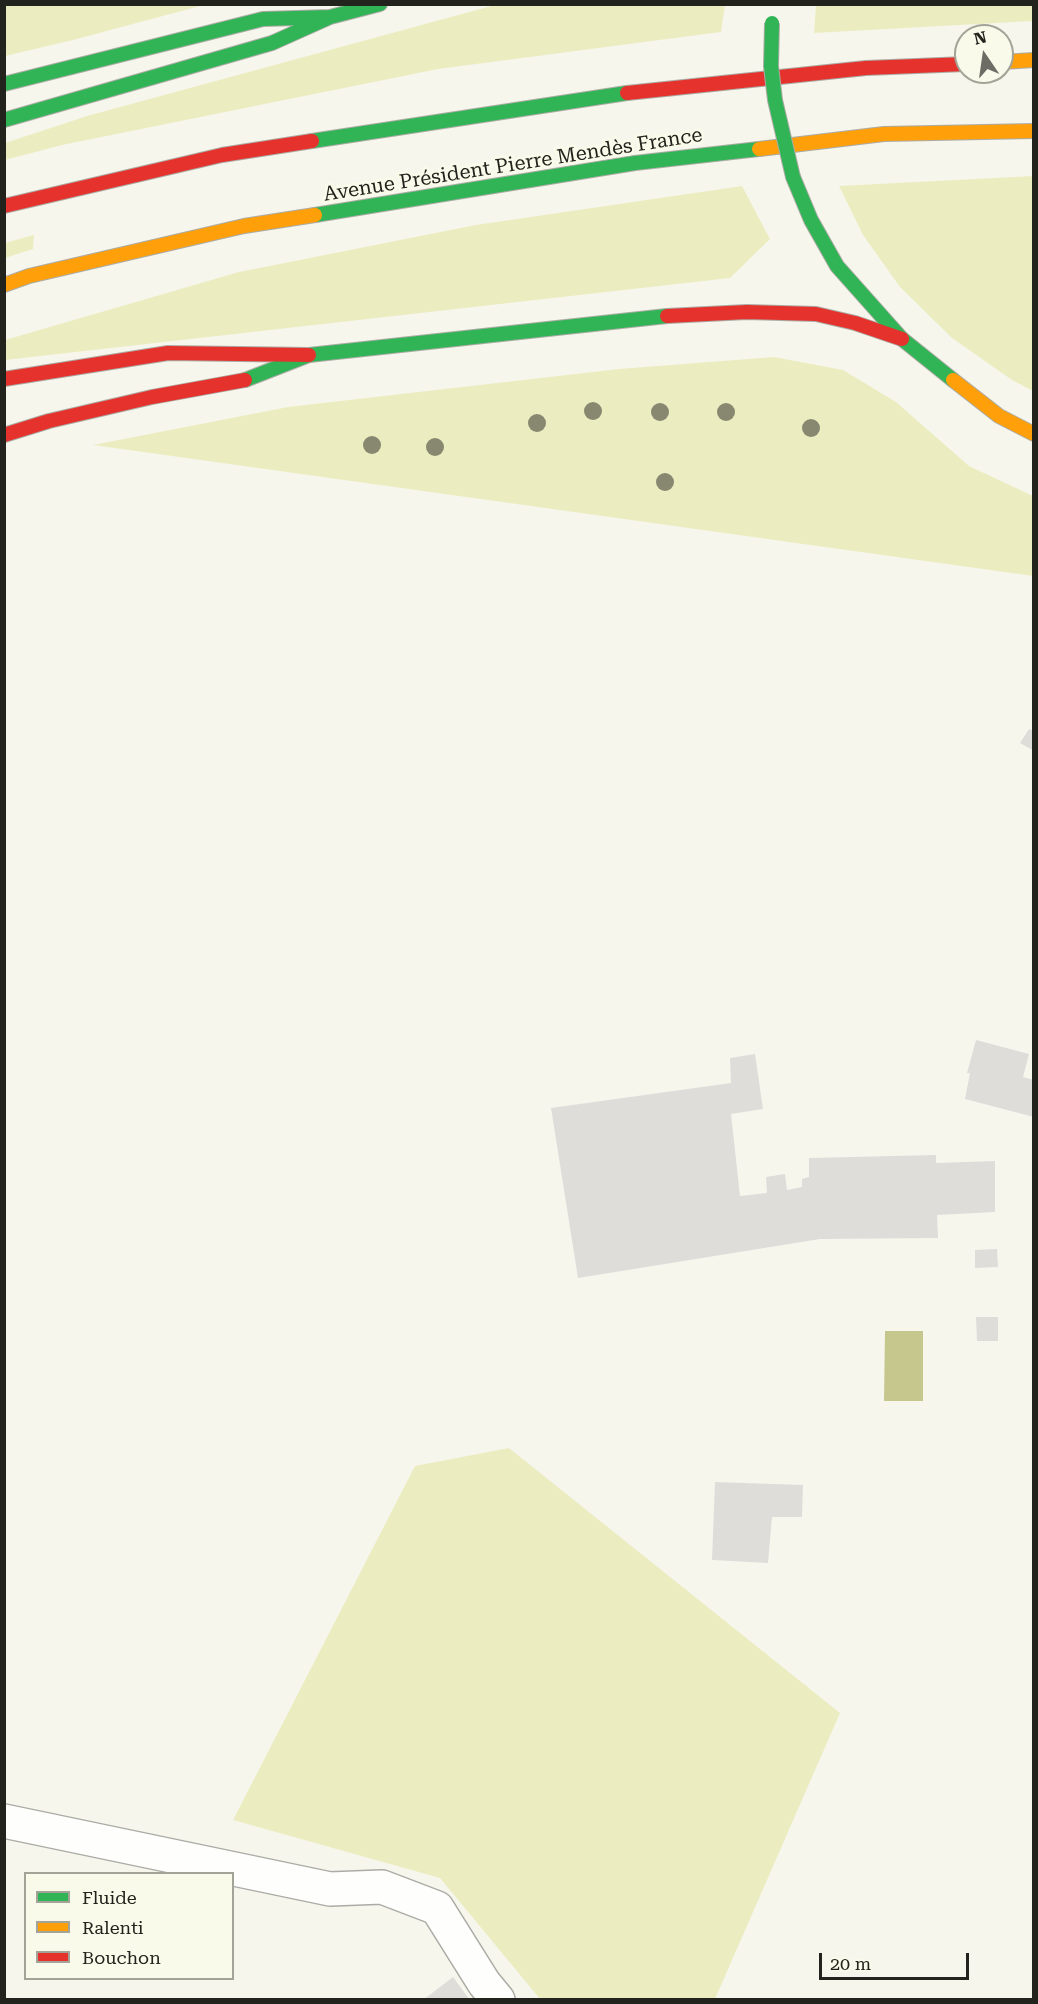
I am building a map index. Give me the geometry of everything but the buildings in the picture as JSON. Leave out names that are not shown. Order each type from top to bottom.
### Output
[{"type":"main road","points":[[4,120],[42,107],[272,43],[330,17],[380,4]]},
{"type":"main road","points":[[4,84],[263,19],[330,17]]},
{"type":"main road","points":[[772,19],[771,66],[775,100],[793,177],[811,220],[837,266],[902,339],[999,416],[1034,434]]},
{"type":"main road","points":[[1014,61],[1034,60]]},
{"type":"main road","points":[[4,206],[222,155],[643,91],[866,68],[954,64]]},
{"type":"main road","name":"Avenue Président Pierre Mendès France","points":[[4,285],[29,276],[244,226],[635,163],[884,134],[1034,131]]},
{"type":"main road","points":[[4,379],[168,353],[309,355],[664,316],[747,312],[816,314],[855,323],[902,339]]},
{"type":"main road","points":[[4,435],[49,421],[152,397],[251,379],[309,355]]},
{"type":"street","points":[[4,1821],[330,1890],[382,1887],[437,1908],[484,1983],[498,2000]]},
{"type":"shaded area","points":[[5,4],[204,5],[5,56]]},
{"type":"shaded area","points":[[495,5],[725,5],[721,32],[438,69],[62,145],[5,160],[5,143],[87,116]]},
{"type":"shaded area","points":[[816,5],[1033,5],[1033,21],[814,33]]},
{"type":"shaded area","points":[[1034,176],[1033,391],[1012,380],[952,338],[900,287],[863,235],[839,186]]},
{"type":"shaded area","points":[[742,186],[770,239],[730,278],[5,360],[5,340],[239,272],[476,225]]},
{"type":"shaded area","points":[[34,235],[33,249],[5,258],[5,243]]},
{"type":"shaded area","points":[[774,357],[843,370],[896,402],[969,466],[1033,496],[1033,576],[93,445],[288,407],[619,369]]},
{"type":"shaded area","points":[[885,1331],[923,1331],[923,1401],[884,1401]]},
{"type":"shaded area","points":[[509,1448],[840,1713],[715,1999],[540,1999],[440,1878],[233,1820],[415,1466]]},
{"type":"traffic: fast","points":[[4,120],[272,43],[330,17],[380,4]]},
{"type":"traffic: fast","points":[[4,84],[263,19],[330,17]]},
{"type":"traffic: fast","points":[[772,23],[771,66],[775,100],[793,177]]},
{"type":"traffic: fast","points":[[312,141],[627,93]]},
{"type":"traffic: fast","points":[[315,215],[635,163],[759,149]]},
{"type":"traffic: fast","points":[[793,177],[811,220],[837,266],[902,339],[953,380]]},
{"type":"traffic: fast","points":[[245,380],[309,355],[667,316]]},
{"type":"traffic: slow","points":[[1014,61],[1034,60]]},
{"type":"traffic: slow","points":[[759,149],[884,134],[1034,131]]},
{"type":"traffic: slow","points":[[4,285],[29,276],[244,226],[315,215]]},
{"type":"traffic: slow","points":[[953,380],[999,416],[1034,434]]},
{"type":"traffic: jam","points":[[627,93],[866,68],[954,64]]},
{"type":"traffic: jam","points":[[4,206],[222,155],[312,141]]},
{"type":"traffic: jam","points":[[667,316],[747,312],[816,314],[855,323],[902,339]]},
{"type":"traffic: jam","points":[[4,379],[168,353],[309,355]]},
{"type":"traffic: jam","points":[[4,435],[49,421],[152,397],[245,380]]}]
